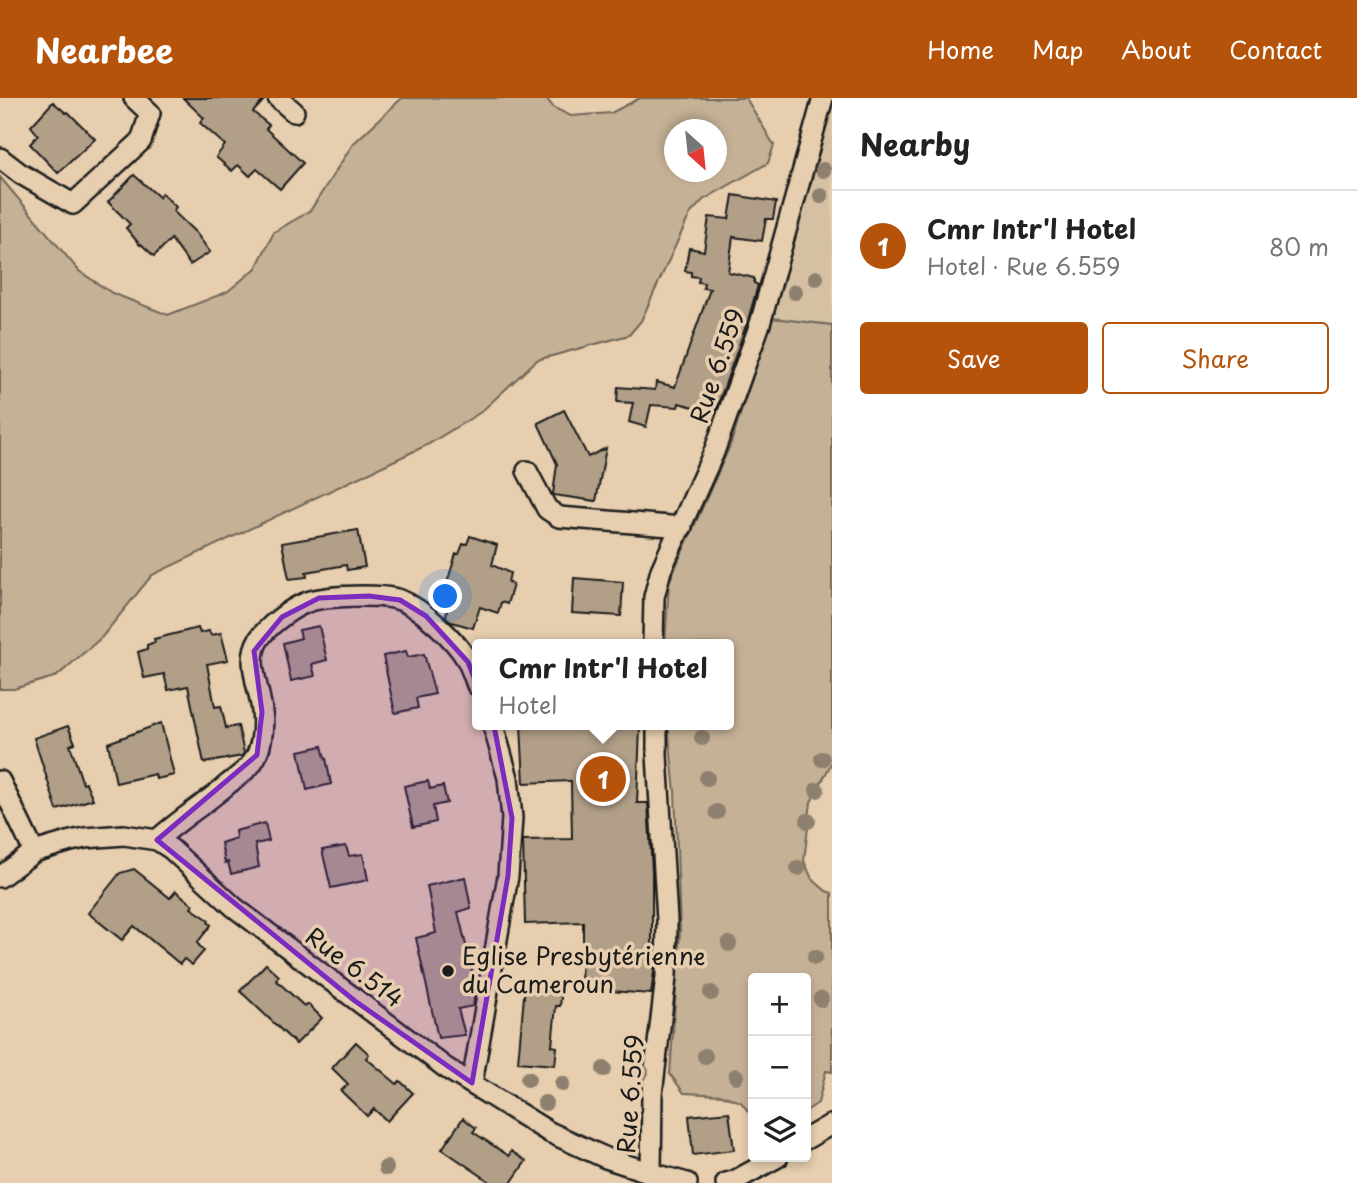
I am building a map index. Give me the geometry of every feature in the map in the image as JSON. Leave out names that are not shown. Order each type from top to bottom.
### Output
[{"type":"street","points":[[0,158],[21,174],[73,204],[141,141],[150,113],[134,98]]},
{"type":"street","points":[[278,98],[294,112]]},
{"type":"street","name":"Rue 6.559","points":[[653,639],[654,597],[661,570],[714,452],[760,324],[823,98]]},
{"type":"street","points":[[527,471],[547,509],[559,517],[682,527]]},
{"type":"street","points":[[157,840],[251,765],[257,755],[261,737],[262,712],[254,670],[254,651],[260,638],[282,617],[305,603],[319,598],[369,596],[400,600],[426,616],[454,641],[472,672]]},
{"type":"street","points":[[472,1083],[508,876],[512,817],[508,778],[494,730]]},
{"type":"street","name":"Rue 6.559","points":[[651,1173],[652,1094],[666,977],[667,920],[657,730]]},
{"type":"street","points":[[0,780],[34,852]]},
{"type":"street","name":"Rue 6.514","points":[[0,877],[34,852],[71,841],[124,835],[157,840],[171,849],[234,907],[446,1068],[549,1132],[606,1158],[687,1183]]},
{"type":"street","points":[[811,1135],[831,1119]]},
{"type":"street","points":[[726,1183],[769,1162]]},
{"type":"highlighted area","points":[[369,596],[400,600],[426,616],[468,662],[495,731],[512,818],[508,876],[472,1083],[355,1001],[157,840],[257,755],[262,712],[254,651],[282,617],[319,598]]},
{"type":"shaded area","points":[[402,98],[546,98],[554,108],[571,116],[611,113],[640,98],[746,98],[774,145],[768,163],[703,200],[690,214],[641,321],[629,335],[537,360],[481,412],[427,445],[152,575],[102,637],[57,676],[14,689],[0,689],[0,177],[79,271],[112,293],[168,315],[227,292],[256,268],[274,232],[310,211],[353,144]]},
{"type":"shaded area","points":[[832,108],[832,326],[772,318]]},
{"type":"shaded area","points":[[772,318],[832,325],[832,762],[811,802],[804,861],[812,879],[832,893],[832,1072],[826,1071],[818,1103],[811,1108],[811,973],[748,973],[748,1111],[741,1102],[722,1095],[684,1093],[670,1074],[680,931],[675,792],[669,730],[734,730],[734,639],[665,639],[669,582],[730,446]]},
{"type":"building","points":[[183,98],[266,98],[253,112],[269,125],[266,129],[303,163],[280,189],[257,169],[250,176],[238,165],[232,171],[216,157],[225,145],[200,123],[204,118]]},
{"type":"building","points":[[53,102],[68,112],[95,139],[58,173],[30,144],[38,135],[31,126]]},
{"type":"building","points":[[134,175],[159,197],[162,193],[176,207],[173,211],[196,233],[210,252],[190,265],[171,239],[154,256],[140,245],[126,228],[130,224],[108,202]]},
{"type":"building","points":[[733,195],[776,202],[773,219],[766,219],[762,241],[733,237],[728,272],[754,278],[754,283],[758,285],[715,413],[679,403],[678,407],[651,405],[646,427],[629,422],[633,403],[617,402],[618,387],[655,390],[656,382],[675,387],[710,289],[703,288],[704,283],[698,282],[699,277],[691,276],[691,272],[685,271],[689,248],[704,251],[709,217],[729,219]]},
{"type":"building","points":[[564,410],[588,457],[606,448],[596,501],[553,494],[557,464],[538,423]]},
{"type":"building","points":[[358,530],[365,567],[347,570],[346,565],[306,572],[307,577],[289,579],[282,543]]},
{"type":"building","points":[[470,536],[497,545],[492,565],[510,573],[508,582],[513,585],[507,604],[501,602],[498,613],[480,607],[473,628],[452,622],[446,617],[445,600],[442,599],[456,554],[459,554],[463,544],[467,544]]},
{"type":"building","points":[[574,578],[623,582],[621,616],[572,613]]},
{"type":"building","points":[[319,626],[327,660],[312,664],[315,676],[291,681],[283,643],[301,638],[299,630]]},
{"type":"building","points":[[198,628],[200,633],[221,633],[228,660],[207,664],[215,707],[221,706],[226,728],[238,726],[244,753],[242,756],[204,763],[188,686],[168,690],[164,674],[144,678],[138,652],[147,649],[147,645],[155,642],[154,639]]},
{"type":"building","points":[[406,651],[408,657],[424,654],[435,694],[416,698],[418,708],[395,713],[383,656]]},
{"type":"building","points":[[161,723],[174,775],[156,779],[155,774],[116,783],[108,743]]},
{"type":"building","points":[[68,726],[75,743],[70,745],[83,784],[86,783],[93,799],[57,810],[34,738]]},
{"type":"building","points":[[521,730],[640,730],[637,803],[648,803],[652,871],[654,972],[651,994],[597,990],[597,983],[581,982],[583,922],[525,924],[523,840],[572,839],[571,781],[524,783]]},
{"type":"building","points":[[322,746],[331,784],[307,790],[299,751]]},
{"type":"building","points":[[428,781],[430,789],[443,786],[447,803],[433,806],[436,822],[413,827],[404,786]]},
{"type":"building","points":[[265,823],[269,841],[255,844],[259,867],[231,874],[228,862],[225,863],[221,843],[236,838],[235,831]]},
{"type":"building","points":[[346,846],[349,856],[363,854],[368,880],[331,888],[322,850]]},
{"type":"building","points":[[134,869],[170,898],[176,891],[193,905],[191,908],[209,920],[211,925],[197,943],[204,951],[192,965],[184,959],[180,964],[134,926],[122,940],[88,913],[120,873]]},
{"type":"building","name":"Eglise Presbytérienne du Cameroun","points":[[465,877],[471,908],[458,912],[476,987],[473,1006],[458,1009],[465,1035],[438,1038],[416,938],[436,933],[427,886]]},
{"type":"building","points":[[266,964],[279,976],[276,980],[305,1007],[308,1004],[322,1018],[296,1044],[240,991]]},
{"type":"building","points":[[525,985],[562,988],[560,1006],[556,1006],[552,1046],[557,1047],[555,1065],[518,1062]]},
{"type":"building","points":[[356,1042],[369,1054],[366,1058],[397,1084],[400,1081],[413,1093],[387,1121],[374,1109],[367,1116],[341,1091],[348,1084],[332,1068]]},
{"type":"building","points":[[729,1112],[734,1150],[693,1155],[689,1116]]},
{"type":"building","points":[[463,1118],[476,1128],[473,1132],[509,1156],[511,1151],[526,1161],[511,1183],[492,1183],[442,1149]]},
{"type":"place","name":"Cmr Intr'l Hotel","points":[[603,779]]},
{"type":"place","name":"Eglise Presbytérienne du Cameroun","points":[[448,971]]}]
